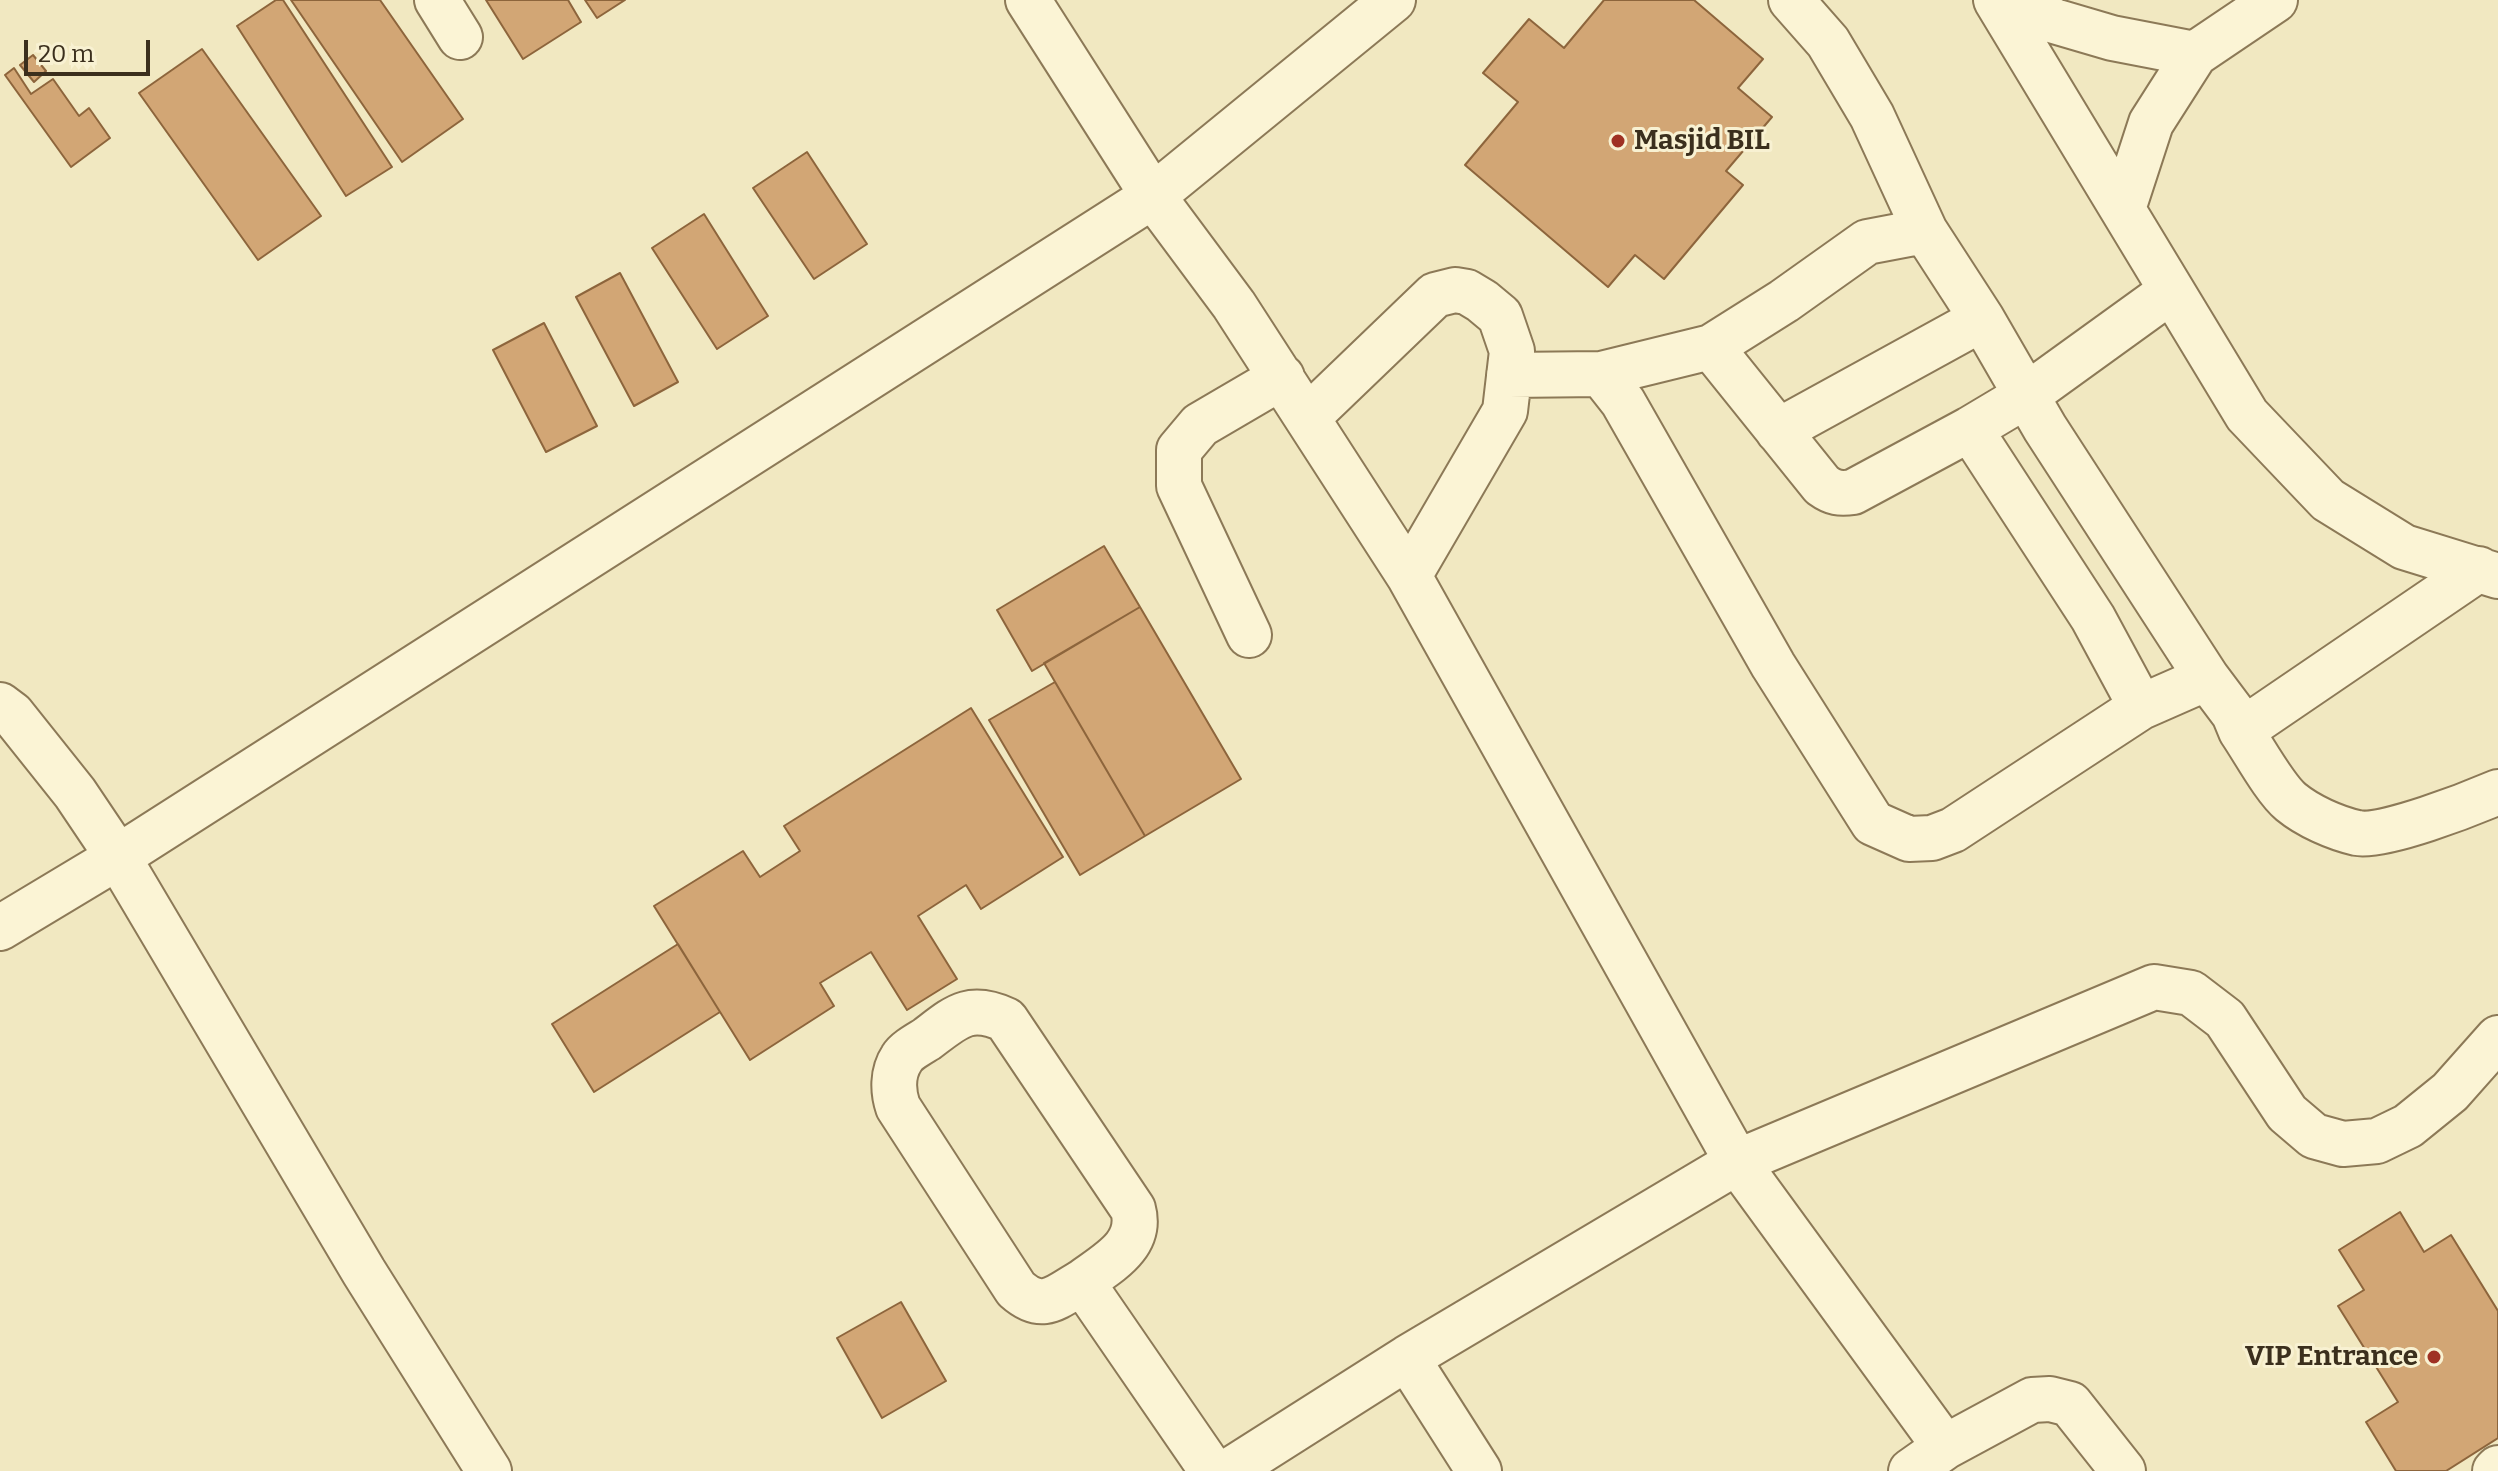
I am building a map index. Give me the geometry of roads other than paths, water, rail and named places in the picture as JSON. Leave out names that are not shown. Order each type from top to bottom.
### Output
[{"type":"street","points":[[437,0],[460,37]]},
{"type":"street","points":[[1028,0],[1153,196],[1234,305],[1409,576],[1737,1162],[1928,1459],[2032,1400],[2050,1399],[2070,1404],[2123,1471]]},
{"type":"street","points":[[0,928],[118,857],[1153,196],[1393,0]]},
{"type":"street","points":[[1791,0],[1828,42],[1872,116],[1925,231],[1982,319],[2045,428],[2289,801],[2325,822],[2360,834],[2396,828],[2498,792]]},
{"type":"street","points":[[1996,0],[2247,415],[2328,500],[2404,547],[2488,572]]},
{"type":"street","points":[[2016,0],[2054,21],[2112,38],[2195,54]]},
{"type":"street","points":[[2123,209],[2151,123],[2195,54],[2275,0]]},
{"type":"street","points":[[1509,375],[1601,374],[1711,347],[1784,301],[1867,242],[1925,231]]},
{"type":"street","points":[[1308,417],[1435,295],[1455,290],[1467,292],[1500,316],[1512,351],[1505,411],[1409,576]]},
{"type":"street","points":[[1711,347],[1822,485],[1832,493],[1842,494],[1853,492],[2027,395],[2171,291]]},
{"type":"street","points":[[1778,431],[1982,319]]},
{"type":"street","points":[[1601,374],[1623,402],[1758,640],[1873,823],[1909,839],[1932,838],[1953,830],[2141,707],[2207,678]]},
{"type":"street","points":[[1249,635],[1179,486],[1179,450],[1200,425],[1282,377]]},
{"type":"street","points":[[1970,429],[2093,618],[2141,707]]},
{"type":"street","points":[[2241,731],[2488,572]]},
{"type":"street","points":[[0,705],[12,714],[75,793],[118,857],[364,1272],[489,1471]]},
{"type":"street","points":[[1229,1471],[1407,1358],[1737,1162],[2154,987],[2191,993],[2225,1019],[2287,1113],[2314,1136],[2343,1144],[2377,1141],[2408,1126],[2450,1092],[2498,1038]]},
{"type":"street","points":[[970,1012],[989,1012],[1006,1020],[1133,1209],[1135,1233],[1128,1244],[1082,1282],[1047,1302],[1037,1303],[1016,1289],[898,1107],[893,1091],[902,1057],[954,1019],[970,1012]]},
{"type":"street","points":[[1082,1282],[1212,1471]]},
{"type":"street","points":[[1407,1358],[1479,1471]]},
{"type":"place","name":"Masjid BIL","points":[[1618,141]]},
{"type":"place","name":"VIP Entrance","points":[[2434,1357]]}]
